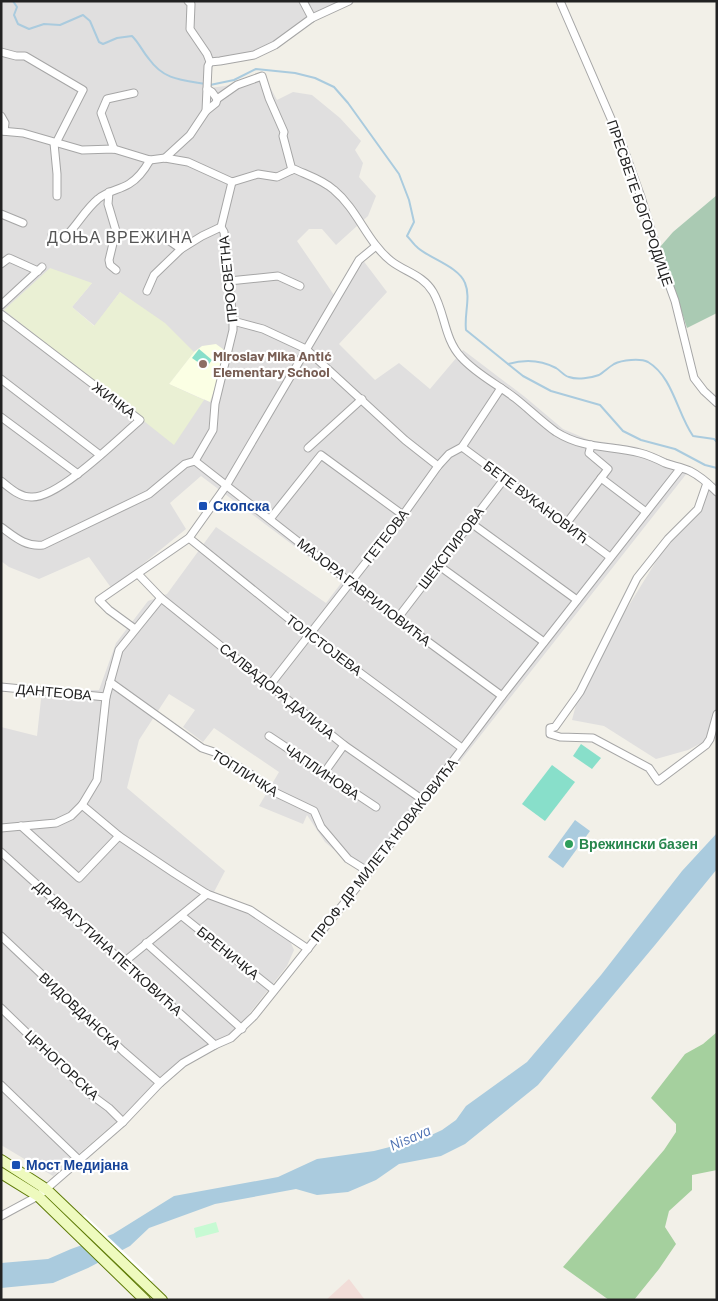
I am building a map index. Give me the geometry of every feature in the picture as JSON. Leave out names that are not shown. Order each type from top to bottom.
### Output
[{"type":"main road","points":[[1,1160],[46,1189],[162,1300]]},
{"type":"main road","points":[[1,1172],[38,1196],[145,1300]]},
{"type":"street","points":[[188,1],[190,4],[190,29],[207,54],[210,62],[207,75],[206,111]]},
{"type":"street","points":[[303,1],[312,18]]},
{"type":"street","points":[[210,62],[254,55],[275,46],[312,18],[349,1]]},
{"type":"street","name":"ПРЕСВЕТЕ БОГОРОДИЦЕ","points":[[560,1],[622,144],[641,197],[675,301],[694,378],[704,392],[717,403]]},
{"type":"street","points":[[1,52],[25,56],[83,90],[55,143],[57,196]]},
{"type":"street","points":[[165,158],[190,134],[206,111],[216,103],[217,99],[237,85],[262,76],[284,132],[283,136],[292,170]]},
{"type":"street","points":[[207,89],[217,99]]},
{"type":"street","points":[[114,149],[101,113],[107,99],[134,92]]},
{"type":"street","points":[[1,116],[5,123],[3,130],[23,133],[82,150],[114,149],[150,160],[165,158],[188,162],[232,182],[258,174],[277,177],[294,169],[318,180],[334,190],[356,215],[376,246],[391,261],[421,278],[429,285],[434,294],[448,338],[460,356],[474,370],[501,388],[556,432],[590,446],[640,453],[680,469],[688,470],[707,482],[717,492]]},
{"type":"street","points":[[52,235],[67,235],[98,199],[109,192],[130,184],[142,172],[150,160]]},
{"type":"street","name":"ПРОСВЕТНА","points":[[195,461],[213,430],[215,404],[226,365],[234,321],[222,227],[232,182]]},
{"type":"street","points":[[109,192],[108,204],[116,231],[109,260],[110,265],[116,270]]},
{"type":"street","points":[[1,214],[23,223]]},
{"type":"street","points":[[146,291],[154,275],[181,249],[202,236],[222,227]]},
{"type":"street","points":[[170,239],[171,242],[181,249]]},
{"type":"street","points":[[135,630],[108,610],[99,600],[189,538],[226,486],[359,260],[376,246]]},
{"type":"street","points":[[1,264],[9,258],[40,269],[1,305]]},
{"type":"street","points":[[229,281],[278,276],[300,286]]},
{"type":"street","name":"ЖИЧКА","points":[[1,314],[140,420],[78,474],[40,497],[30,498],[21,495],[1,481]]},
{"type":"street","points":[[234,321],[263,328],[306,349],[405,440],[438,466]]},
{"type":"street","points":[[1,379],[100,455]]},
{"type":"street","name":"ГЕТЕОВА","points":[[270,686],[403,515],[438,466],[449,454],[462,447],[501,388]]},
{"type":"street","points":[[308,448],[362,400]]},
{"type":"street","points":[[1,417],[78,474]]},
{"type":"street","points":[[566,524],[608,469],[588,453],[590,446]]},
{"type":"street","name":"БЕТЕ ВУКАНОВИЋ","points":[[462,447],[610,557]]},
{"type":"street","points":[[270,519],[321,455],[403,515]]},
{"type":"street","points":[[1,527],[26,544],[43,546],[149,494],[184,464],[195,461]]},
{"type":"street","name":"МАЈОРА ГАВРИЛОВИЋА","points":[[195,461],[397,619],[502,696]]},
{"type":"street","name":"ПРОФ. ДР МИЛЕТА НОВАКОВИЋА","points":[[1,1216],[38,1196],[122,1122],[183,1064],[231,1038],[242,1029],[308,949],[576,600],[680,469]]},
{"type":"street","name":"ШЕКСПИРОВА","points":[[397,619],[505,478]]},
{"type":"street","points":[[600,478],[646,512]]},
{"type":"street","points":[[707,482],[698,509],[668,539],[637,578],[580,692],[555,727],[550,728],[550,734],[554,736],[593,738],[649,768],[658,781],[706,745],[717,714]]},
{"type":"street","points":[[471,523],[576,600]]},
{"type":"street","name":"ТОЛСТОЈЕВА","points":[[189,538],[309,635],[462,748]]},
{"type":"street","points":[[438,566],[544,642]]},
{"type":"street","name":"САЛВАДОРА ДАЛИЈА","points":[[138,574],[161,598],[344,745],[423,800]]},
{"type":"street","points":[[1,828],[56,822],[71,816],[82,805],[97,780],[106,697],[119,650],[161,598]]},
{"type":"street","name":"ТОПЛИЧКА","points":[[110,682],[202,748],[217,753],[255,777],[266,788],[314,811],[321,827],[348,859],[368,872]]},
{"type":"street","name":"ДАНТЕОВА","points":[[1,687],[106,697]]},
{"type":"street","name":"ЧАПЛИНОВА","points":[[269,736],[376,807]]},
{"type":"street","points":[[324,773],[344,745]]},
{"type":"street","points":[[82,805],[119,836],[207,894],[250,910],[308,949]]},
{"type":"street","points":[[21,826],[78,878],[119,836]]},
{"type":"street","name":"ДР ДРАГУТИНА ПЕТКОВИЋА","points":[[1,852],[215,1045]]},
{"type":"street","points":[[124,962],[207,894]]},
{"type":"street","name":"БРЕНИЧКА","points":[[182,916],[274,990]]},
{"type":"street","name":"ВИДОВДАНСКА","points":[[1,936],[123,1052],[160,1084]]},
{"type":"street","points":[[146,943],[242,1029]]},
{"type":"street","name":"ЦРНОГОРСКА","points":[[1,1008],[90,1094],[109,1108],[122,1122]]},
{"type":"street","points":[[1,1085],[79,1160]]},
{"type":"shaded area","points":[[1,1],[354,1],[312,21],[281,45],[261,55],[234,62],[213,64],[210,88],[225,86],[263,74],[277,100],[293,92],[312,95],[340,118],[361,141],[355,150],[363,163],[359,177],[376,196],[368,216],[336,245],[322,229],[309,229],[297,241],[334,295],[359,255],[387,292],[339,344],[375,380],[399,363],[430,389],[463,350],[525,397],[563,429],[589,440],[637,447],[691,468],[377,867],[369,880],[325,842],[307,815],[303,824],[259,806],[279,772],[214,728],[203,742],[183,727],[195,710],[169,694],[139,740],[127,788],[225,871],[214,892],[290,941],[294,950],[287,966],[246,1018],[224,1039],[198,1049],[161,1076],[124,1115],[53,1176],[1,1145],[1,727],[37,736],[42,690],[99,690],[116,643],[148,601],[167,594],[216,527],[326,603],[342,582],[201,476],[170,503],[186,529],[112,589],[89,557],[39,579],[9,567],[1,561]],"holes":[[[92,283],[72,307],[95,326],[120,292],[194,353],[204,400],[4,310]]]},
{"type":"shaded area","points":[[717,195],[717,313],[687,328],[660,247],[673,232]]},
{"type":"shaded area","points":[[50,268],[92,283],[72,307],[94,326],[120,292],[165,323],[194,352],[169,384],[204,400],[174,445],[4,310]]},
{"type":"shaded area","name":"Miroslav Mika Antić Elementary School","points":[[216,344],[227,352],[210,402],[169,384],[194,352],[202,346]]},
{"type":"shaded area","points":[[717,480],[717,730],[715,736],[688,750],[656,759],[604,726],[572,720],[577,701],[621,618],[660,555]]},
{"type":"shaded area","points":[[349,1279],[365,1300],[326,1300]]},
{"type":"green space","points":[[199,349],[212,360],[206,368],[192,358]]},
{"type":"green space","points":[[581,744],[601,758],[592,769],[573,756]]},
{"type":"green space","points":[[552,765],[575,782],[545,821],[522,804]]},
{"type":"green space","points":[[717,1032],[717,1170],[692,1175],[692,1190],[669,1211],[665,1227],[676,1244],[634,1300],[609,1300],[563,1267],[664,1150],[676,1132],[676,1124],[651,1098],[685,1054],[703,1044]]},
{"type":"green space","points":[[216,1222],[219,1232],[196,1238],[194,1228]]},
{"type":"water","name":"Врежински базен","points":[[575,820],[590,831],[563,868],[548,857]]},
{"type":"water","points":[[717,833],[717,869],[538,1085],[465,1144],[441,1156],[399,1164],[376,1180],[348,1192],[317,1195],[296,1189],[215,1204],[149,1228],[130,1246],[88,1268],[53,1283],[1,1288],[1,1263],[48,1259],[113,1234],[174,1196],[278,1177],[317,1159],[374,1151],[425,1138],[442,1130],[456,1120],[466,1106],[527,1062],[601,975],[682,871]]},
{"type":"pier","points":[[85,1215],[154,1280],[129,1289],[59,1222]]},
{"type":"waterway","points":[[13,1],[17,7],[14,15],[18,24],[29,29],[44,24],[60,25],[83,15],[90,21],[99,42],[103,44],[117,38],[132,36],[155,66],[167,75],[206,84]]},
{"type":"waterway","points":[[210,85],[234,80],[256,69],[295,73],[315,78],[334,87],[348,103],[399,174],[409,200],[414,222],[407,236],[417,247],[462,277],[467,288],[466,330],[508,364],[521,361],[539,362],[550,365],[572,378],[599,375],[614,364],[622,361],[636,360],[648,362],[669,386],[687,427],[693,436],[714,439],[717,442]]},
{"type":"waterway","points":[[508,364],[523,376],[551,391],[600,405],[623,431],[641,440],[675,449],[705,465],[717,468]]},
{"type":"place","name":"Miroslav Mika Antić Elementary School","points":[[203,364]]},
{"type":"place","name":"Скопска","points":[[203,506]]},
{"type":"place","name":"Врежински базен","points":[[569,844]]},
{"type":"place","name":"Мост Медијана","points":[[16,1165]]},
{"type":"district","name":"ДОЊА ВРЕЖИНА","points":[[120,237]]},
{"type":"water label","name":"Nisava","points":[[410,1138]]}]
